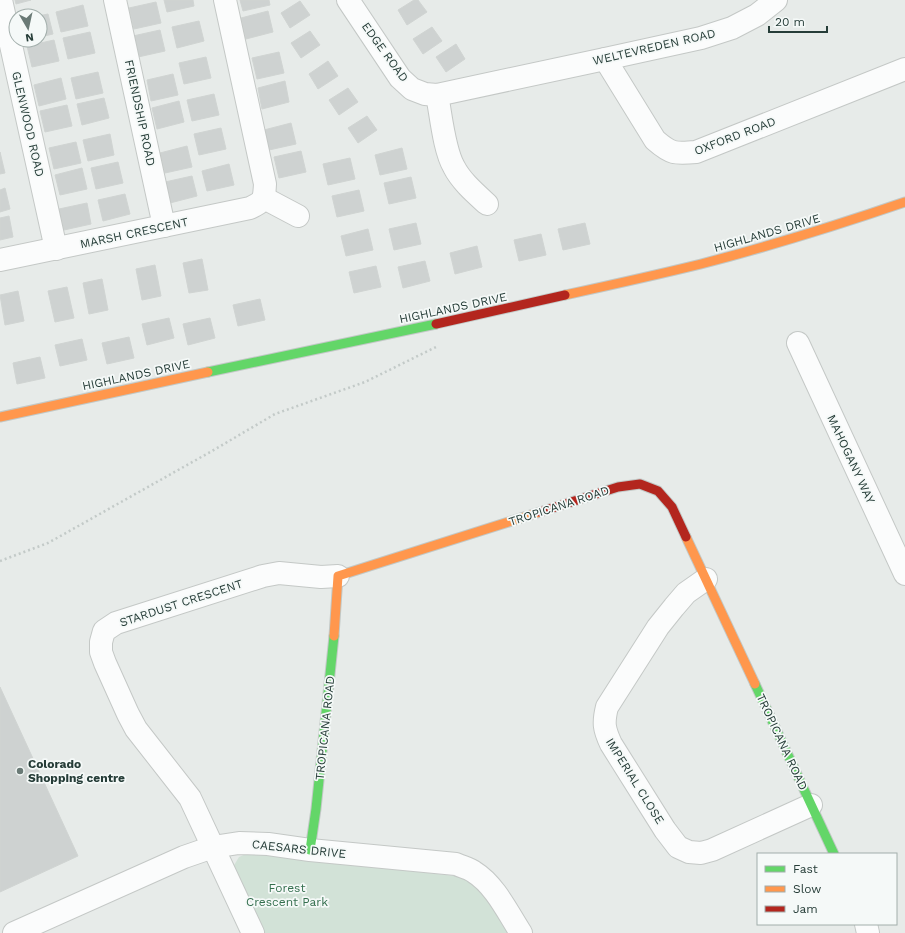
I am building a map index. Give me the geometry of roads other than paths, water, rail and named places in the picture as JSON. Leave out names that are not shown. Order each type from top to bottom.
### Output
[{"type":"street","name":"GLENWOOD ROAD","points":[[1,0],[56,249]]},
{"type":"street","name":"FRIENDSHIP ROAD","points":[[115,0],[164,226]]},
{"type":"street","points":[[225,0],[265,184],[264,198],[298,216]]},
{"type":"street","name":"EDGE ROAD","points":[[348,0],[400,78],[412,89],[425,94],[437,95],[524,76]]},
{"type":"street","name":"WELTEVREDEN ROAD","points":[[524,76],[605,60],[701,38],[732,28],[757,15],[776,0]]},
{"type":"street","name":"OXFORD ROAD","points":[[605,60],[655,140],[666,150],[680,154],[696,152],[905,69]]},
{"type":"street","points":[[437,95],[449,157],[454,168],[468,186],[486,204]]},
{"type":"street","name":"MARSH CRESCENT","points":[[0,260],[250,208],[258,204],[264,198]]},
{"type":"street","name":"HIGHLANDS DRIVE","points":[[0,418],[502,310],[701,264],[833,226],[905,202]]},
{"type":"street","name":"MAHOGANY WAY","points":[[798,343],[899,544],[905,574]]},
{"type":"street","name":"TROPICANA ROAD","points":[[310,850],[317,801],[336,618],[338,576],[618,487],[640,484],[658,491],[672,507],[834,853]]},
{"type":"street","name":"STARDUST CRESCENT","points":[[253,933],[190,798],[136,728],[128,714],[105,663],[101,642],[104,632],[116,624],[263,576],[279,573],[338,576]]},
{"type":"street","name":"IMPERIAL CLOSE","points":[[706,579],[686,593],[658,627],[607,707],[603,721],[605,732],[665,830],[678,847],[689,852],[701,853],[712,850],[811,805]]},
{"type":"street","name":"CAESARS DRIVE","points":[[14,933],[184,857],[214,848],[239,843],[268,844],[310,850],[456,864],[473,871],[484,881],[495,893],[521,933]]},
{"type":"place","name":"Colorado Shopping centre","points":[[20,771]]},
{"type":"park label","name":"Forest Crescent Park","points":[[287,895]]}]
